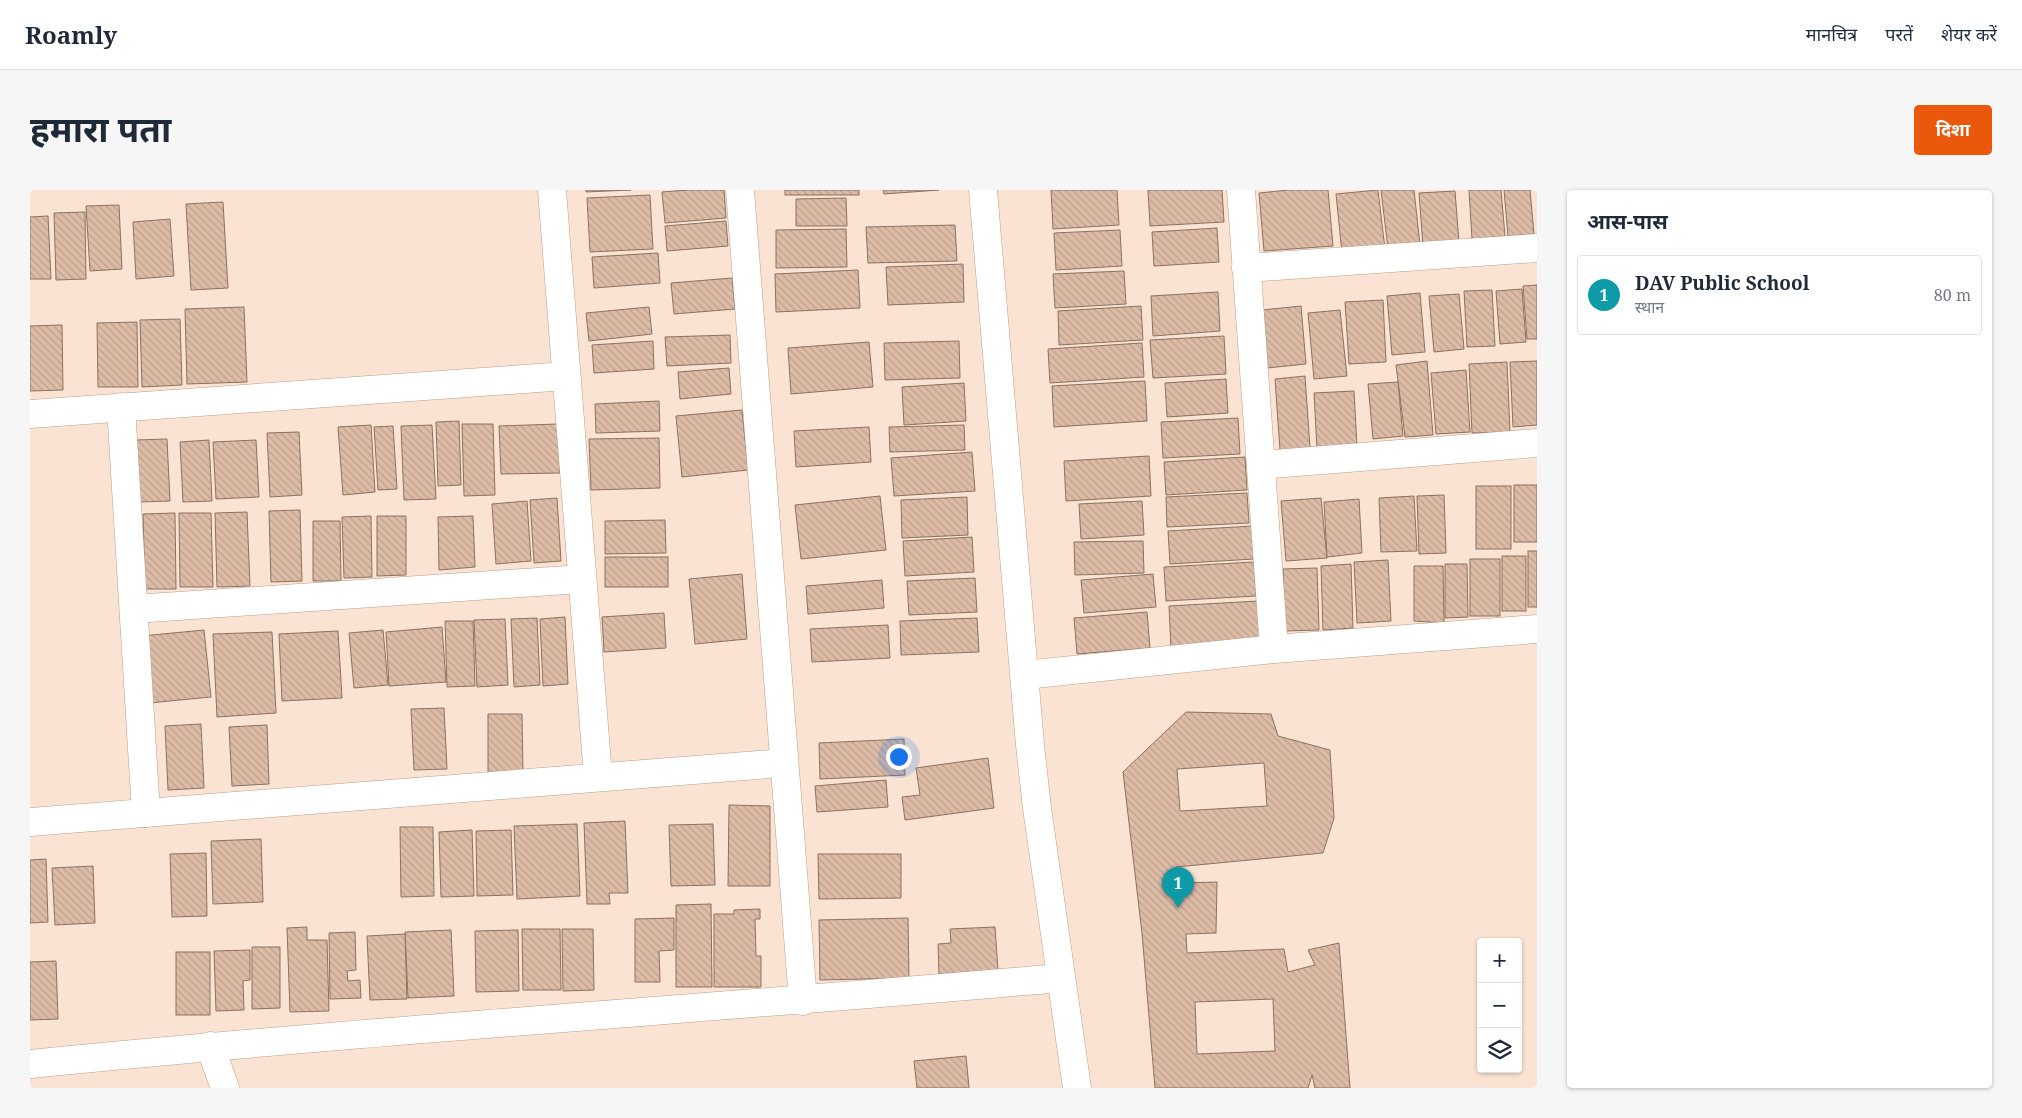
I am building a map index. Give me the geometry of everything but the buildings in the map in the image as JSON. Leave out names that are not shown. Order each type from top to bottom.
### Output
[{"type":"street","points":[[552,190],[598,777]]},
{"type":"street","points":[[740,190],[803,1001]]},
{"type":"street","points":[[983,190],[1037,808],[1077,1088]]},
{"type":"street","points":[[1241,190],[1274,649]]},
{"type":"street","points":[[1246,268],[1537,248]]},
{"type":"street","points":[[30,414],[566,376]]},
{"type":"street","points":[[121,407],[146,813]]},
{"type":"street","points":[[1261,465],[1537,443]]},
{"type":"street","points":[[134,609],[582,579]]},
{"type":"street","points":[[1025,675],[1274,649],[1537,629]]},
{"type":"street","points":[[30,822],[784,763]]},
{"type":"street","points":[[30,1064],[210,1046],[803,1001],[1060,978]]},
{"type":"street","points":[[210,1046],[225,1088]]},
{"type":"place","name":"DAV Public School","points":[[1178,908]]}]
